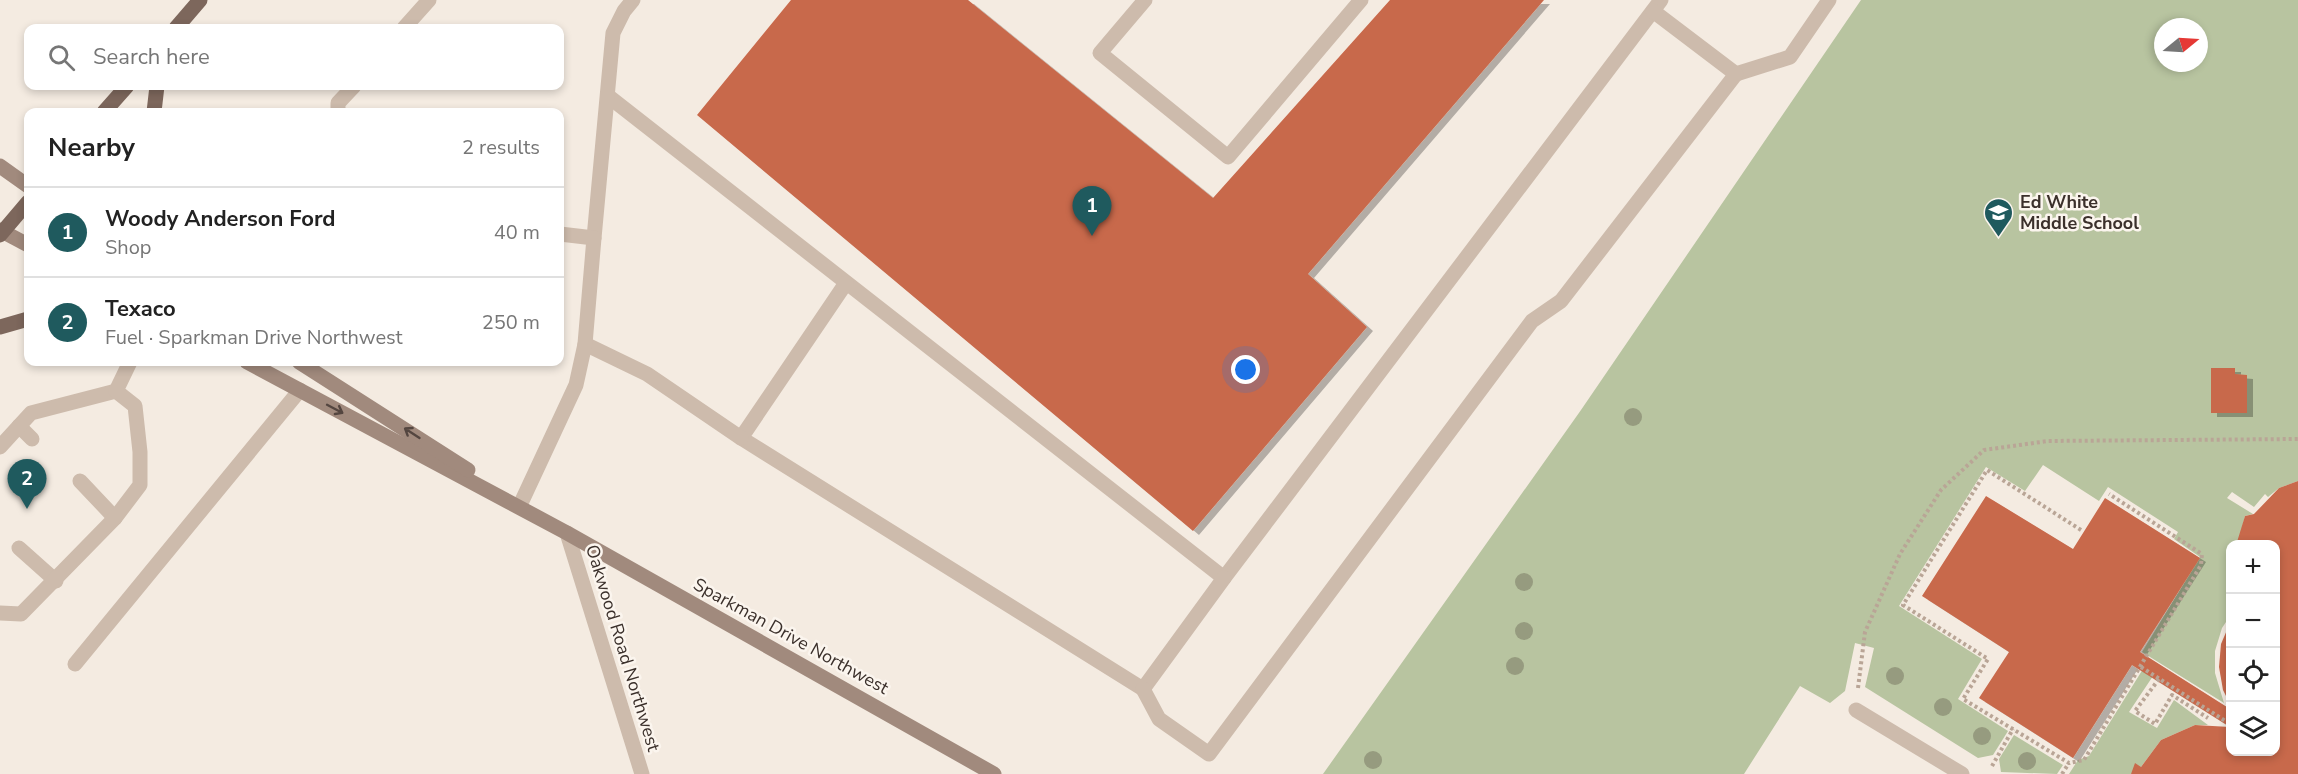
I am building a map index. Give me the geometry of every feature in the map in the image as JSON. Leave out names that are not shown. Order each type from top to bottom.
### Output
[{"type":"main road","points":[[179,24],[200,0]]},
{"type":"main road","points":[[108,108],[123,90]]},
{"type":"main road","points":[[154,108],[157,90]]},
{"type":"main road","points":[[0,166],[24,183]]},
{"type":"main road","points":[[24,206],[1,232],[24,243]]},
{"type":"main road","points":[[0,327],[24,320]]},
{"type":"main road","name":"Sparkman Drive Northwest","points":[[255,366],[567,533],[994,774]]},
{"type":"main road","name":"Sparkman Drive Northwest","points":[[305,366],[567,533]]},
{"type":"street","points":[[408,24],[429,0]]},
{"type":"street","points":[[521,503],[576,385],[585,344],[613,33],[624,11],[633,0]]},
{"type":"street","points":[[1145,0],[1100,53],[1228,157],[1361,0]]},
{"type":"street","points":[[585,344],[647,374],[741,438],[1143,688],[1159,719],[1209,754],[1532,321],[1561,301],[1736,74],[1790,57],[1829,0]]},
{"type":"street","points":[[1143,688],[1657,6],[1736,74]]},
{"type":"street","points":[[338,108],[338,104],[350,90]]},
{"type":"street","points":[[608,96],[1224,578]]},
{"type":"street","points":[[564,234],[594,238]]},
{"type":"street","points":[[741,438],[846,284]]},
{"type":"street","points":[[117,391],[128,366]]},
{"type":"street","points":[[75,664],[300,390]]},
{"type":"street","points":[[0,447],[31,413],[117,391]]},
{"type":"street","points":[[0,613],[21,614],[56,581],[115,518],[140,485],[140,452],[135,406],[117,391]]},
{"type":"street","points":[[19,426],[32,439]]},
{"type":"street","points":[[80,481],[115,518]]},
{"type":"street","name":"Oakwood Road Northwest","points":[[567,533],[642,774]]},
{"type":"street","points":[[19,548],[56,581]]},
{"type":"street","points":[[1856,710],[1962,774]]},
{"type":"path","points":[[1856,710],[1865,632],[1900,555],[1941,490],[1984,450],[2048,441],[2298,439]]},
{"type":"path","points":[[2081,530],[1987,471],[1903,605],[1988,659],[1963,699],[2069,763],[2084,760],[2201,565],[2202,554],[2109,494]]},
{"type":"path","points":[[2141,667],[2226,721]]},
{"type":"path","points":[[2159,679],[2135,711],[2155,724],[2172,695],[2208,718]]},
{"type":"path","points":[[1992,766],[2013,729]]},
{"type":"path","points":[[2062,774],[2069,763]]},
{"type":"green space","name":"Ed White Middle School","points":[[1861,0],[2298,0],[2298,481],[2279,488],[2268,497],[2265,494],[2254,507],[2232,492],[2227,498],[2253,514],[2245,516],[2239,540],[2226,540],[2226,622],[2215,651],[2215,673],[2224,703],[2142,652],[2200,557],[2174,539],[2178,532],[2108,487],[2099,501],[2043,465],[2025,491],[1986,467],[1899,606],[1982,659],[1958,699],[2008,731],[1993,755],[1978,758],[1865,687],[1874,648],[1855,643],[1845,691],[1830,703],[1800,686],[1744,774],[1323,774],[1581,410]]},
{"type":"green space","points":[[2143,669],[2153,676],[2129,712],[2157,728],[2174,700],[2208,725],[2195,725],[2161,740],[2141,767],[2131,774],[2069,774],[2078,760],[2089,756]]},
{"type":"green space","points":[[2014,735],[2063,765],[2057,774],[2001,772],[1999,759]]},
{"type":"building","points":[[791,0],[968,0],[1213,198],[1390,0],[1544,0],[1308,274],[1367,327],[1193,531],[697,115]]},
{"type":"building","points":[[2211,368],[2235,368],[2235,374],[2247,375],[2247,413],[2211,413]]},
{"type":"building","points":[[2298,481],[2298,774],[2131,774],[2135,763],[2141,767],[2161,740],[2195,725],[2226,727],[2226,756],[2280,756],[2280,540],[2238,540],[2245,516],[2254,514],[2279,488]]},
{"type":"building","points":[[1986,496],[2073,549],[2105,498],[2200,558],[2140,652],[2226,706],[2226,724],[2132,665],[2073,758],[1979,698],[2009,652],[1922,596]]},
{"type":"building","points":[[2226,632],[2226,696],[2219,667],[2221,644]]},
{"type":"place","name":"Woody Anderson Ford","points":[[1092,236]]},
{"type":"place","name":"Ed White Middle School","points":[[1999,238]]},
{"type":"place","name":"Texaco","points":[[27,509]]}]
